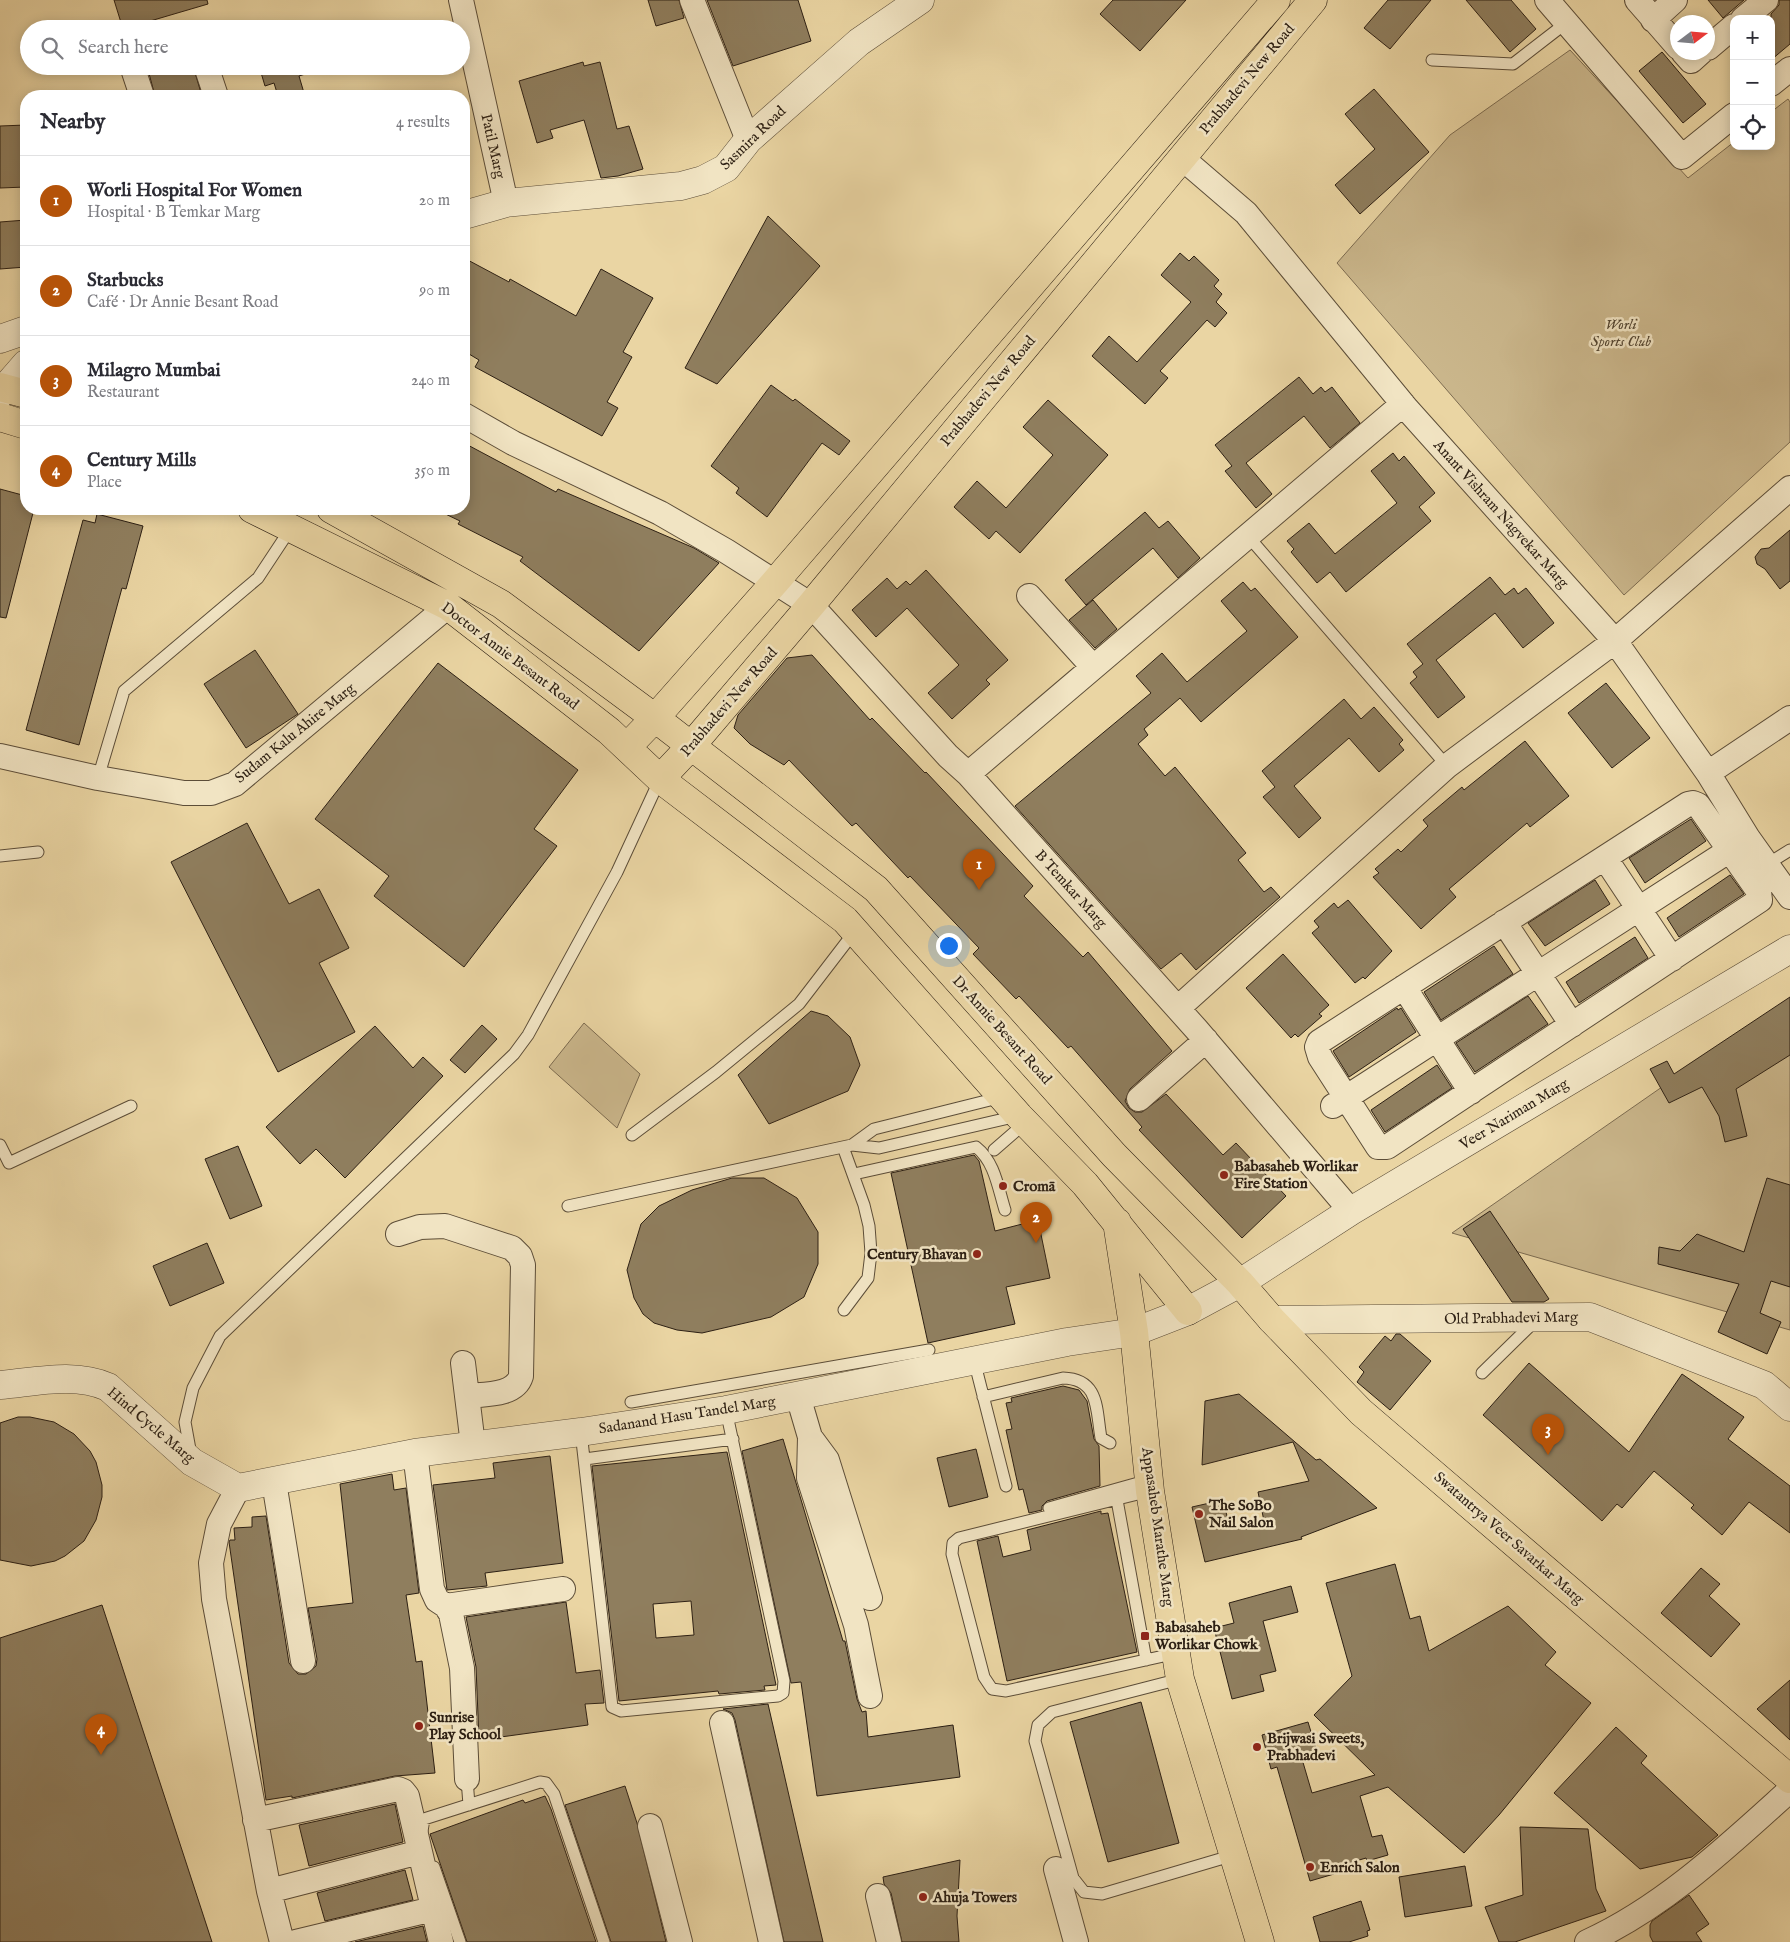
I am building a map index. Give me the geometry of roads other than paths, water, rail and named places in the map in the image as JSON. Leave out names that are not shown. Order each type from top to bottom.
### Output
[{"type":"main road","name":"Prabhadevi New Road","points":[[627,747],[776,581],[1276,0]]},
{"type":"main road","name":"Prabhadevi New Road","points":[[660,779],[691,746],[811,605],[1313,0]]},
{"type":"main road","points":[[0,417],[20,423]]},
{"type":"main road","name":"Doctor Annie Besant Road","points":[[265,515],[448,606],[627,747]]},
{"type":"main road","name":"Doctor Annie Besant Road","points":[[342,515],[501,604],[655,718]]},
{"type":"main road","name":"Dr Annie Besant Road","points":[[655,718],[876,890],[1114,1155],[1240,1283]]},
{"type":"main road","points":[[627,747],[660,779],[832,910],[855,931],[1015,1112],[1086,1184],[1188,1311]]},
{"type":"main road","name":"Appasaheb Marathe Marg","points":[[1117,1222],[1134,1332],[1149,1486],[1178,1653],[1180,1679],[1260,1942]]},
{"type":"main road","name":"Swatantrya Veer Savarkar Marg","points":[[1240,1283],[1272,1320],[1361,1412],[1790,1779]]},
{"type":"street","name":"Patil Marg","points":[[461,0],[465,20]]},
{"type":"street","points":[[692,0],[748,140]]},
{"type":"street","name":"Sasmira Road","points":[[470,213],[506,203],[681,186],[703,180],[726,168],[748,140],[859,42],[920,0]]},
{"type":"street","points":[[1547,0],[1682,157],[1730,118]]},
{"type":"street","points":[[1637,0],[1670,38]]},
{"type":"street","points":[[1653,20],[1675,0]]},
{"type":"street","points":[[1748,15],[1766,0]]},
{"type":"street","points":[[1715,42],[1730,29]]},
{"type":"street","name":"Patil Marg","points":[[470,41],[506,203]]},
{"type":"street","points":[[1775,81],[1790,69]]},
{"type":"street","points":[[135,75],[140,90]]},
{"type":"street","points":[[209,75],[214,90]]},
{"type":"street","name":"Anant Vishram Nagvekar Marg","points":[[1182,158],[1246,213],[1403,404],[1615,641],[1708,773],[1739,844],[1766,865],[1790,896]]},
{"type":"street","points":[[0,339],[20,332]]},
{"type":"street","points":[[8,391],[20,373]]},
{"type":"street","points":[[968,774],[1403,404]]},
{"type":"street","name":"B Temkar Marg","points":[[470,418],[513,442],[660,513],[776,581],[811,605],[948,756],[968,774],[1178,1008],[1351,1211]]},
{"type":"street","points":[[1178,1008],[1447,766],[1615,641],[1790,488]]},
{"type":"street","points":[[1030,596],[1093,666]]},
{"type":"street","name":"Sudam Kalu Ahire Marg","points":[[0,756],[98,778],[184,793],[211,793],[235,784],[448,606]]},
{"type":"street","points":[[1708,773],[1790,718]]},
{"type":"street","points":[[1694,803],[1739,844],[1759,892],[1760,900],[1471,1092],[1383,1149],[1378,1148],[1339,1102],[1320,1057],[1317,1047],[1318,1042],[1604,858],[1688,804],[1694,803]]},
{"type":"street","points":[[1339,1102],[1739,844]]},
{"type":"street","points":[[1604,858],[1672,959]]},
{"type":"street","points":[[1504,922],[1572,1025]]},
{"type":"street","name":"Veer Nariman Marg","points":[[1188,1311],[1240,1283],[1351,1211],[1790,949]]},
{"type":"street","points":[[1404,987],[1471,1092]]},
{"type":"street","points":[[1139,1099],[1206,1040]]},
{"type":"street","points":[[398,1234],[420,1227],[445,1226],[512,1248],[520,1256],[523,1265],[522,1376],[519,1384],[511,1390],[467,1396]]},
{"type":"street","name":"Sadanand Hasu Tandel Marg","points":[[238,1488],[415,1453],[581,1432],[664,1412],[726,1410],[798,1396],[858,1373],[974,1360],[1067,1342],[1134,1332],[1188,1311]]},
{"type":"street","name":"Old Prabhadevi Marg","points":[[1272,1320],[1590,1317],[1764,1385],[1790,1407]]},
{"type":"street","points":[[463,1363],[473,1445]]},
{"type":"street","name":"Hind Cycle Marg","points":[[0,1385],[75,1379],[92,1380],[108,1387],[192,1462],[238,1488]]},
{"type":"street","points":[[798,1396],[810,1438],[809,1478],[856,1625],[870,1696]]},
{"type":"street","points":[[810,1438],[827,1460],[870,1598]]},
{"type":"street","points":[[415,1453],[432,1590],[437,1600],[446,1606],[451,1614],[462,1668],[467,1779]]},
{"type":"street","points":[[274,1482],[303,1661]]},
{"type":"street","points":[[238,1488],[219,1524],[211,1563],[218,1618],[269,1891],[282,1942]]},
{"type":"street","points":[[446,1606],[563,1589]]},
{"type":"street","points":[[722,1723],[772,1942]]},
{"type":"street","points":[[256,1820],[398,1789],[403,1791],[407,1796],[441,1942]]},
{"type":"street","points":[[1587,1942],[1621,1935],[1705,1866],[1790,1790]]},
{"type":"street","points":[[650,1826],[680,1942]]},
{"type":"street","points":[[269,1891],[420,1852]]},
{"type":"street","points":[[1056,1869],[1076,1942]]},
{"type":"street","points":[[878,1896],[889,1942]]},
{"type":"street","points":[[296,1942],[433,1909]]},
{"type":"lane","points":[[1432,60],[1513,64],[1566,24]]},
{"type":"lane","points":[[98,778],[124,691],[258,578],[292,528]]},
{"type":"lane","points":[[1247,535],[1447,766]]},
{"type":"lane","points":[[192,1462],[185,1422],[193,1388],[220,1336],[514,1054],[532,1029],[617,872],[660,779]]},
{"type":"lane","points":[[1766,865],[1790,850]]},
{"type":"lane","points":[[0,856],[38,852]]},
{"type":"lane","points":[[632,1136],[716,1072],[799,1004],[855,931]]},
{"type":"lane","points":[[0,1145],[9,1163],[131,1106]]},
{"type":"lane","points":[[568,1206],[847,1146],[879,1148],[1015,1112]]},
{"type":"lane","points":[[847,1146],[874,1129],[1015,1112]]},
{"type":"lane","points":[[994,1150],[1015,1112]]},
{"type":"lane","points":[[844,1310],[868,1278],[871,1253],[869,1226],[847,1146]]},
{"type":"lane","points":[[854,1174],[976,1147],[986,1155],[992,1166],[1006,1210]]},
{"type":"lane","points":[[1482,1373],[1537,1319]]},
{"type":"lane","points":[[631,1402],[664,1412],[858,1373],[929,1350]]},
{"type":"lane","points":[[974,1360],[1006,1486]]},
{"type":"lane","points":[[983,1397],[1063,1378],[1076,1378],[1088,1386],[1097,1403],[1101,1438],[1110,1443]]},
{"type":"lane","points":[[581,1432],[612,1707],[621,1711],[778,1696],[785,1688],[726,1410]]},
{"type":"lane","points":[[663,1452],[664,1412]]},
{"type":"lane","points":[[585,1459],[663,1452],[733,1439]]},
{"type":"lane","points":[[1149,1486],[1117,1500],[959,1538],[953,1543],[952,1554],[984,1677],[992,1689],[1006,1691],[1178,1653]]},
{"type":"lane","points":[[1049,1508],[1149,1486]]},
{"type":"lane","points":[[1117,1500],[1146,1660]]},
{"type":"lane","points":[[1180,1679],[1052,1712],[1038,1725],[1034,1741],[1073,1878],[1084,1892],[1102,1894],[1234,1854]]},
{"type":"lane","points":[[467,1779],[468,1805]]},
{"type":"lane","points":[[460,1942],[421,1824],[424,1819],[540,1782],[546,1783],[554,1794],[604,1942]]},
{"type":"place","name":"Worli Hospital For Women","points":[[979,890]]},
{"type":"place","name":"Babasaheb Worlikar Fire Station","points":[[1224,1175]]},
{"type":"place","name":"Cromā","points":[[1003,1186]]},
{"type":"place","name":"Starbucks","points":[[1036,1243]]},
{"type":"place","name":"Century Bhavan","points":[[977,1254]]},
{"type":"place","name":"Milagro Mumbai","points":[[1548,1455]]},
{"type":"place","name":"The SoBo Nail Salon","points":[[1199,1514]]},
{"type":"place","name":"Babasaheb Worlikar Chowk","points":[[1145,1636]]},
{"type":"place","name":"Sunrise Play School","points":[[419,1726]]},
{"type":"place","name":"Brijwasi Sweets, Prabhadevi","points":[[1257,1747]]},
{"type":"place","name":"Century Mills","points":[[101,1755]]},
{"type":"place","name":"Enrich Salon","points":[[1310,1867]]},
{"type":"place","name":"Ahuja Towers","points":[[923,1897]]},
{"type":"park label","name":"Worli Sports Club","points":[[1621,332]]}]
